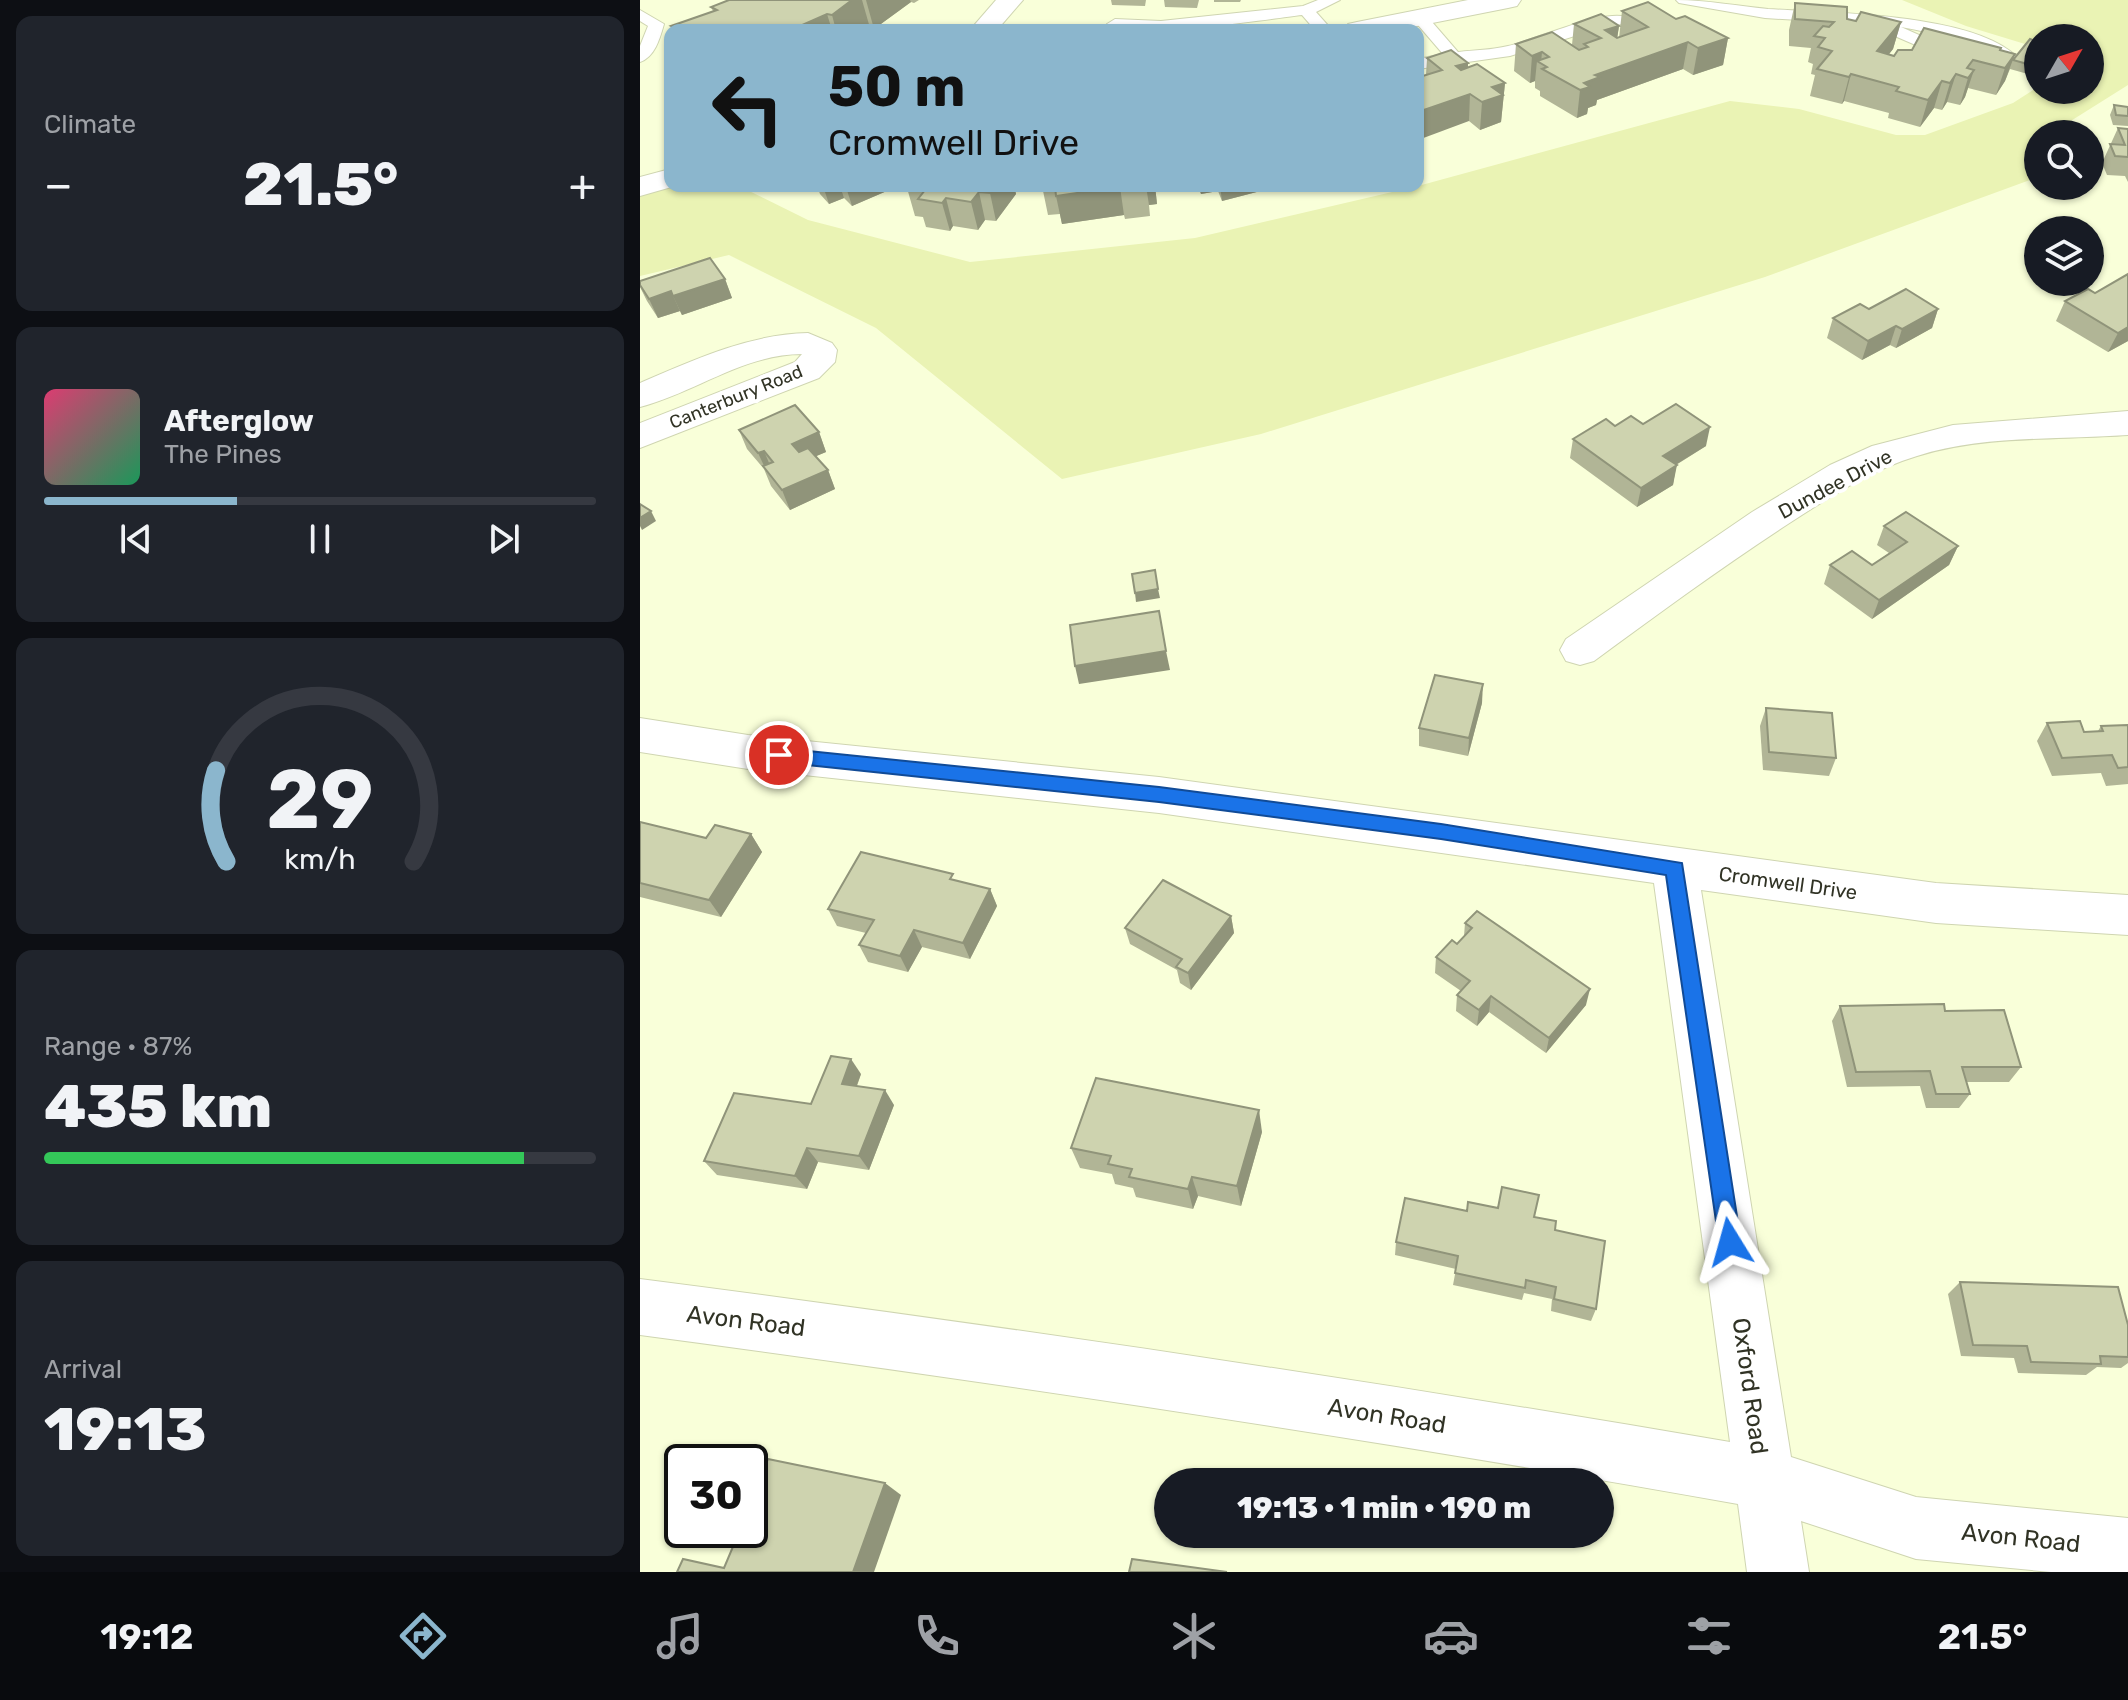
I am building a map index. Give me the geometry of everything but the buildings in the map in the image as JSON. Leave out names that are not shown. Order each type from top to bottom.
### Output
[{"type":"street","points":[[988,24],[1010,0]]},
{"type":"street","points":[[1388,24],[1508,0]]},
{"type":"street","points":[[640,187],[664,180]]},
{"type":"street","name":"Canterbury Road","points":[[640,396],[733,359],[787,344],[808,341],[820,350],[818,362],[807,370],[640,436]]},
{"type":"street","name":"Dundee Drive","points":[[1580,650],[1707,559],[1807,494],[1880,456],[1926,441],[1987,432],[2128,423]]},
{"type":"street","name":"Cromwell Drive","points":[[640,735],[748,752],[1222,803],[1936,903],[2128,915]]},
{"type":"street","name":"Oxford Road","points":[[1675,868],[1778,1572]]},
{"type":"street","name":"Avon Road","points":[[640,1307],[854,1335],[1544,1440],[1762,1478],[1916,1528],[2128,1549]]},
{"type":"lane","points":[[1179,24],[1306,10],[1332,0]]},
{"type":"lane","points":[[1684,0],[1730,9],[1860,15],[1905,20],[1959,32],[1995,46],[2010,58],[1995,67],[1963,60],[1860,15]]},
{"type":"lane","points":[[1306,10],[1319,24]]},
{"type":"lane","points":[[640,15],[656,24],[650,44],[640,57]]},
{"type":"lane","points":[[1420,18],[1454,57]]},
{"type":"lane","points":[[1424,63],[1510,51],[1606,21],[1625,20]]},
{"type":"green space","points":[[1902,0],[2128,0],[2128,85],[2104,100],[2104,24],[2024,24],[2024,44],[1966,26]]},
{"type":"green space","points":[[2024,96],[2024,104],[2098,104],[2072,120],[2024,120],[2024,182],[1765,277],[1261,434],[1062,479],[876,328],[729,255],[640,276],[640,184],[664,184],[664,192],[751,192],[808,220],[970,262],[1195,238],[1392,192],[1424,192],[1424,184],[1730,101],[1799,109],[1896,135],[1925,135],[2013,103]]},
{"type":"route","points":[[779,755],[1159,795],[1441,832],[1675,868],[1730,1242]]}]
